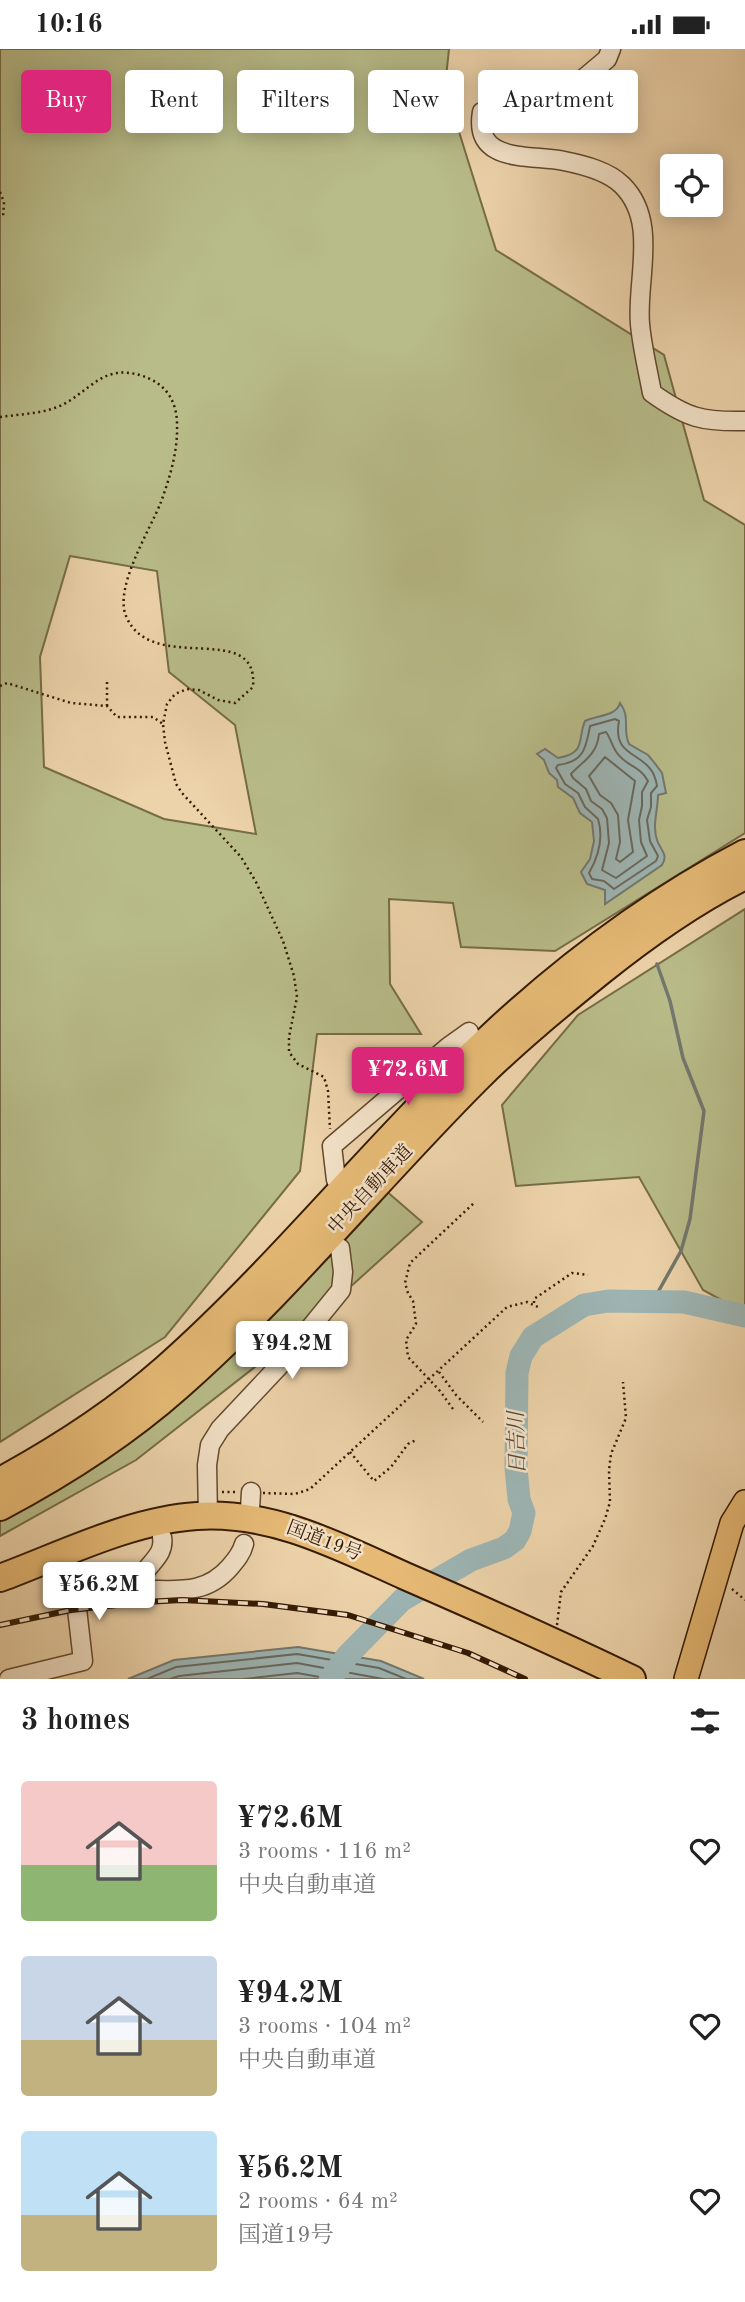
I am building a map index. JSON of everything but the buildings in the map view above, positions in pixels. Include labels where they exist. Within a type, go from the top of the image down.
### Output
[{"type":"highway","name":"中央自動車道","points":[[0,1481],[76,1436],[165,1369],[209,1328],[333,1200],[439,1086],[581,960],[676,893],[745,853]]},
{"type":"highway","name":"中央自動車道","points":[[0,1507],[88,1456],[177,1388],[225,1345],[479,1077],[559,1005],[628,950],[680,914],[745,876]]},
{"type":"highway","name":"国道19号","points":[[0,1578],[141,1526],[169,1520],[208,1503],[303,1531],[400,1581]]},
{"type":"highway","name":"国道19号","points":[[0,1594],[131,1545],[162,1537],[203,1530],[249,1532],[291,1543],[400,1581],[552,1641],[632,1679]]},
{"type":"highway","name":"国道19号","points":[[436,1596],[492,1629],[591,1679]]},
{"type":"main road","points":[[686,1679],[733,1523],[745,1502]]},
{"type":"street","points":[[611,49],[607,59],[582,80],[482,112],[481,133],[489,144],[508,154],[563,160],[605,173],[620,183],[632,196],[644,239],[639,289],[640,325],[652,393],[686,415],[711,422],[745,421]]},
{"type":"street","points":[[336,1180],[332,1146],[469,1032]]},
{"type":"street","points":[[208,1503],[207,1465],[210,1445],[220,1429],[280,1365],[341,1290],[343,1272],[340,1248]]},
{"type":"street","points":[[138,1590],[143,1571],[160,1553],[162,1537]]},
{"type":"street","points":[[9,1679],[83,1661],[77,1609],[79,1599],[138,1590],[190,1589],[210,1585],[229,1568],[244,1543]]},
{"type":"path","points":[[0,192],[4,202],[3,218]]},
{"type":"path","points":[[0,417],[47,412],[65,404],[97,381],[116,373],[134,373],[154,380],[171,399],[177,417],[176,450],[161,502],[125,586],[124,611],[134,629],[146,640],[169,646],[228,651],[247,659],[253,668],[253,687],[235,702],[218,700],[199,690],[182,690],[175,694],[167,704],[163,724],[165,742],[176,784],[248,868],[282,941],[294,976],[297,997],[289,1037],[289,1052],[299,1065],[324,1077],[328,1091],[332,1146]]},
{"type":"path","points":[[107,679],[107,706],[117,717],[153,717],[163,724]]},
{"type":"path","points":[[0,686],[7,683],[71,703],[107,706]]},
{"type":"path","points":[[453,1409],[408,1357],[406,1340],[415,1324],[414,1301],[405,1283],[410,1263],[475,1202]]},
{"type":"path","points":[[534,1305],[534,1299],[572,1273],[587,1275]]},
{"type":"path","points":[[208,1503],[251,1501],[303,1493],[439,1372],[507,1307],[527,1302],[540,1308]]},
{"type":"path","points":[[439,1372],[456,1395],[483,1422]]},
{"type":"path","points":[[552,1641],[557,1626],[561,1592],[593,1546],[610,1502],[611,1454],[626,1418],[624,1382]]},
{"type":"path","points":[[350,1452],[374,1481],[391,1467],[408,1444],[416,1440]]},
{"type":"green space","points":[[0,49],[449,49],[447,70],[368,70],[368,133],[459,133],[496,250],[664,355],[704,500],[745,525],[745,833],[555,951],[461,947],[453,903],[389,899],[390,984],[421,1034],[317,1034],[300,1171],[165,1337],[0,1442]],"holes":[[[70,556],[157,571],[169,672],[235,725],[256,834],[164,819],[44,767],[40,657]]]},
{"type":"green space","points":[[745,909],[745,1313],[703,1290],[639,1177],[516,1186],[502,1105],[578,1015]]},
{"type":"green space","points":[[385,1190],[422,1222],[306,1327],[136,1460],[0,1536],[0,1517]]},
{"type":"water","points":[[620,703],[625,713],[629,744],[648,755],[662,773],[666,793],[658,795],[655,829],[665,858],[662,865],[605,904],[605,890],[587,884],[581,872],[590,859],[594,841],[592,822],[580,813],[573,798],[558,787],[557,780],[537,754],[545,749],[558,758],[573,753],[579,744],[585,721],[614,711]]},
{"type":"water","points":[[298,1647],[381,1661],[424,1679],[128,1679],[174,1660]]},
{"type":"waterway","points":[[653,1301],[681,1251],[690,1219],[704,1111],[683,1058],[670,1001],[657,964]]},
{"type":"waterway","name":"日吉川","points":[[330,1679],[348,1655],[402,1600],[471,1560],[504,1548],[515,1540],[524,1513],[519,1499],[516,1468],[517,1373],[521,1356],[533,1337],[584,1305],[608,1301],[684,1302],[745,1316]]},
{"type":"railway","points":[[0,1625],[71,1610],[145,1602],[182,1600],[263,1604],[348,1615],[468,1653],[525,1679]]}]
